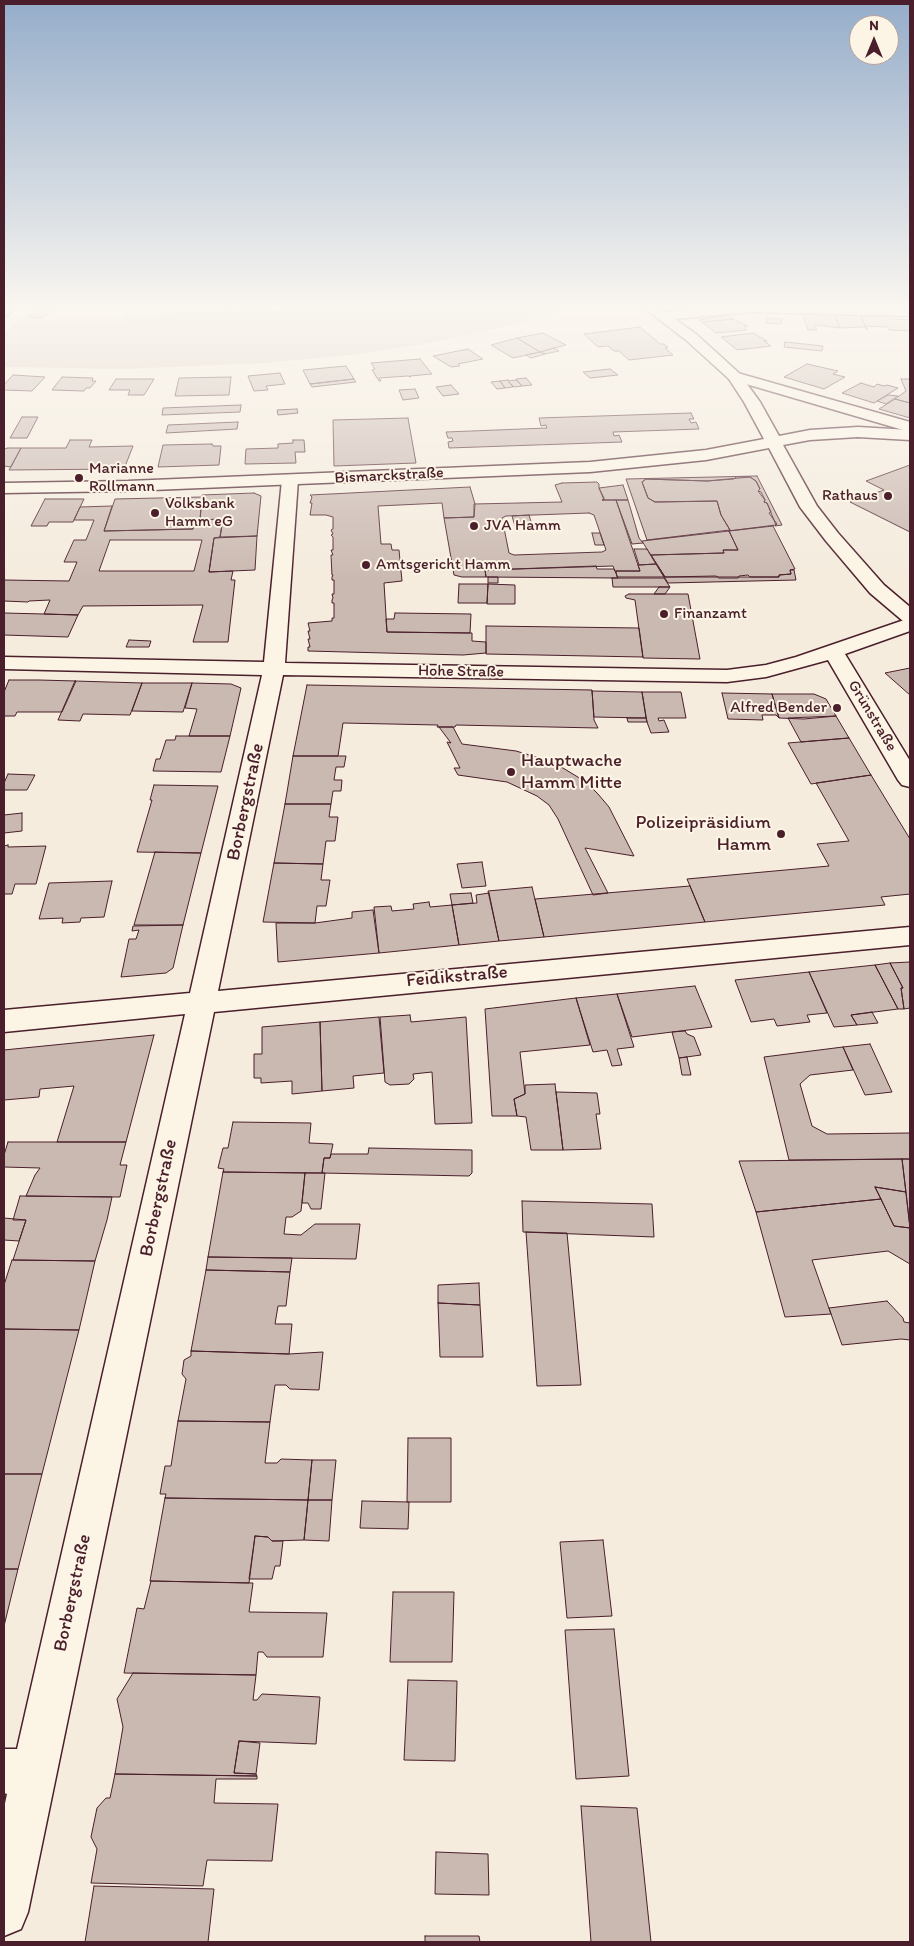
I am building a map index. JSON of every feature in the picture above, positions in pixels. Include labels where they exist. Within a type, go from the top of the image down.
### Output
[{"type":"street","points":[[749,398],[809,507],[877,589],[910,617]]},
{"type":"street","points":[[809,398],[910,427]]},
{"type":"street","name":"Bismarckstraße","points":[[4,488],[290,480],[630,464],[706,455],[834,433],[910,435]]},
{"type":"street","name":"Borbergstraße","points":[[4,1912],[19,1771],[202,1001],[274,669],[290,480]]},
{"type":"street","name":"Hohe Straße","points":[[4,663],[728,676],[766,671],[802,662],[910,624]]},
{"type":"street","name":"Grünstraße","points":[[833,651],[910,780]]},
{"type":"street","name":"Feidikstraße","points":[[4,1021],[910,936]]},
{"type":"building","points":[[402,398],[419,398],[403,400]]},
{"type":"building","points":[[857,398],[882,398],[874,403]]},
{"type":"building","points":[[883,398],[895,398],[886,404],[877,401]]},
{"type":"building","points":[[910,398],[910,403],[895,399]]},
{"type":"building","points":[[895,399],[910,403],[910,418],[879,409]]},
{"type":"building","points":[[241,405],[240,412],[162,415],[163,408]]},
{"type":"building","points":[[297,409],[298,413],[278,415],[277,410]]},
{"type":"building","points":[[691,413],[694,419],[689,419],[691,423],[696,422],[699,429],[613,432],[614,436],[619,435],[622,442],[449,448],[448,442],[453,441],[452,438],[448,438],[446,432],[547,428],[546,425],[541,426],[539,418]]},
{"type":"building","points":[[22,417],[38,417],[27,438],[10,438]]},
{"type":"building","points":[[408,418],[416,463],[334,466],[333,420]]},
{"type":"building","points":[[238,422],[237,429],[166,433],[168,425]]},
{"type":"building","points":[[70,440],[92,440],[89,447],[133,446],[124,469],[9,470],[21,448],[66,448]]},
{"type":"building","points":[[293,440],[304,440],[305,452],[295,452],[296,463],[245,464],[246,449],[278,448],[278,444],[293,443]]},
{"type":"building","points":[[212,444],[213,446],[221,446],[219,465],[158,467],[163,445]]},
{"type":"building","points":[[21,448],[11,467],[4,466],[4,449]]},
{"type":"building","name":"Rathaus","points":[[910,465],[910,532],[850,502],[884,490],[866,481]]},
{"type":"building","points":[[757,476],[782,525],[775,526],[777,524],[769,513],[771,512],[767,503],[764,502],[765,500],[761,492],[758,491],[760,489],[756,481],[750,477],[707,481],[646,479],[642,482],[648,498],[655,502],[717,501],[721,515],[730,530],[647,540],[626,479]]},
{"type":"building","points":[[736,477],[750,477],[756,481],[760,489],[758,491],[765,500],[764,502],[767,503],[776,525],[728,531],[730,530],[721,515],[717,501],[655,502],[648,498],[642,482],[646,479],[707,481],[734,479]]},
{"type":"building","name":"JVA Hamm","points":[[597,482],[604,500],[616,500],[640,571],[615,571],[613,566],[485,570],[486,577],[454,575],[444,518],[474,517],[474,504],[562,502],[555,485]],"holes":[[[589,513],[594,515],[606,550],[602,552],[514,555],[509,553],[502,518],[506,516]]]},
{"type":"building","points":[[623,485],[628,500],[604,500],[599,488]]},
{"type":"building","name":"Amtsgericht Hamm","points":[[470,487],[475,504],[474,517],[444,518],[442,503],[378,506],[381,544],[391,544],[392,550],[399,550],[402,581],[384,583],[387,632],[472,633],[472,641],[486,642],[486,653],[463,655],[308,651],[308,647],[310,647],[308,639],[310,639],[308,631],[310,631],[308,623],[332,621],[332,618],[334,618],[332,594],[334,594],[334,580],[332,580],[331,555],[333,555],[331,550],[333,550],[333,537],[331,535],[333,534],[331,530],[333,529],[333,517],[310,515],[312,497],[310,495]]},
{"type":"building","points":[[254,493],[261,496],[257,536],[220,537],[223,519],[200,520],[202,495]]},
{"type":"building","name":"Volksbank Hamm eG","points":[[202,497],[200,520],[195,520],[193,529],[104,531],[115,499]]},
{"type":"building","points":[[45,499],[84,499],[73,522],[49,522],[47,526],[31,526]]},
{"type":"building","points":[[616,500],[628,500],[639,538],[643,543],[632,544]]},
{"type":"building","points":[[112,506],[104,531],[193,529],[195,520],[223,519],[220,537],[214,538],[209,572],[233,571],[231,580],[235,580],[228,642],[193,642],[203,605],[83,606],[78,615],[44,614],[50,600],[28,602],[4,601],[4,580],[69,581],[77,562],[64,562],[74,540],[86,540],[94,520],[74,520],[80,507]],"holes":[[[110,540],[202,540],[194,571],[99,571]]]},
{"type":"building","points":[[529,515],[532,525],[515,526],[512,516]]},
{"type":"building","points":[[773,526],[795,569],[790,570],[791,574],[779,575],[779,577],[750,577],[748,575],[739,576],[738,578],[719,578],[716,576],[665,577],[651,555],[724,553],[723,550],[738,550],[729,531]]},
{"type":"building","points":[[729,531],[738,550],[723,550],[724,553],[651,555],[665,577],[779,577],[779,575],[791,574],[790,570],[794,570],[796,580],[668,583],[642,541]]},
{"type":"building","points":[[592,533],[600,533],[604,545],[595,545]]},
{"type":"building","points":[[257,536],[255,570],[209,572],[214,538]]},
{"type":"building","points":[[634,549],[647,549],[656,564],[639,565]]},
{"type":"building","points":[[656,564],[664,577],[617,577],[616,571],[640,571],[638,565]]},
{"type":"building","points":[[596,566],[597,569],[614,569],[618,578],[486,577],[485,570]]},
{"type":"building","points":[[488,577],[498,577],[498,583],[488,583]]},
{"type":"building","points":[[612,578],[664,578],[670,587],[613,587]]},
{"type":"building","points":[[459,584],[488,584],[487,603],[458,603]]},
{"type":"building","points":[[488,584],[515,585],[515,604],[487,604]]},
{"type":"building","points":[[659,587],[670,587],[665,594],[654,594]]},
{"type":"building","name":"Finanzamt","points":[[629,594],[688,594],[700,659],[643,658],[635,600],[626,598],[625,596]]},
{"type":"building","points":[[4,613],[78,615],[68,637],[4,635]]},
{"type":"building","points":[[395,613],[471,614],[470,633],[387,632],[386,619],[394,619]]},
{"type":"building","points":[[486,626],[639,628],[643,657],[486,654]]},
{"type":"building","points":[[129,640],[151,641],[149,647],[126,647]]},
{"type":"building","points":[[910,668],[910,695],[885,673]]},
{"type":"building","points":[[9,680],[76,681],[62,712],[17,712],[15,716],[4,716],[4,692]]},
{"type":"building","points":[[75,681],[142,683],[130,715],[83,714],[80,721],[58,720]]},
{"type":"building","points":[[142,683],[192,683],[183,712],[132,711]]},
{"type":"building","points":[[192,683],[231,684],[241,688],[230,736],[189,736],[197,709],[185,708]]},
{"type":"building","points":[[307,685],[592,690],[594,720],[598,728],[456,725],[455,727],[437,727],[438,725],[343,723],[338,756],[293,756]]},
{"type":"building","points":[[592,691],[642,692],[646,718],[594,717]]},
{"type":"building","points":[[642,692],[681,692],[686,718],[658,718],[659,721],[664,720],[669,732],[651,733],[647,722]]},
{"type":"building","points":[[722,693],[772,694],[779,718],[776,715],[762,715],[763,720],[728,719]]},
{"type":"building","points":[[772,694],[814,694],[826,699],[836,716],[804,719],[779,718]]},
{"type":"building","points":[[836,716],[849,738],[801,742],[788,718]]},
{"type":"building","points":[[627,718],[646,718],[647,722],[628,722]]},
{"type":"building","points":[[439,727],[453,727],[462,744],[516,751],[553,762],[586,782],[609,807],[634,856],[585,848],[608,893],[593,895],[558,819],[549,805],[537,796],[507,782],[458,775],[454,768],[460,768],[447,742],[451,743]]},
{"type":"building","points":[[176,736],[230,736],[221,772],[153,771],[156,759],[160,759],[166,740],[175,740]]},
{"type":"building","points":[[849,738],[871,775],[811,784],[788,743]]},
{"type":"building","points":[[293,756],[346,756],[344,767],[336,767],[334,780],[342,780],[341,791],[333,791],[331,804],[285,804]]},
{"type":"building","points":[[8,774],[35,775],[27,790],[4,790],[4,783]]},
{"type":"building","points":[[871,775],[910,839],[910,894],[881,897],[885,905],[705,922],[687,879],[829,866],[817,844],[849,841],[816,783]]},
{"type":"building","points":[[154,785],[218,786],[201,853],[137,852],[152,800],[150,800]]},
{"type":"building","points":[[285,804],[331,804],[329,817],[338,817],[335,841],[326,841],[323,864],[274,863]]},
{"type":"building","points":[[22,813],[22,831],[4,833],[4,815]]},
{"type":"building","points":[[8,845],[8,847],[46,846],[36,884],[15,884],[12,894],[4,894],[4,846]]},
{"type":"building","points":[[155,852],[201,853],[183,925],[134,925]]},
{"type":"building","points":[[482,862],[486,886],[462,888],[457,864]]},
{"type":"building","points":[[274,863],[323,864],[321,880],[330,880],[326,906],[317,906],[315,923],[263,922]]},
{"type":"building","points":[[112,881],[104,917],[81,918],[80,922],[62,923],[63,918],[39,919],[49,883]]},
{"type":"building","points":[[690,886],[705,922],[544,937],[535,899]]},
{"type":"building","points":[[532,887],[544,937],[499,941],[488,891]]},
{"type":"building","points":[[471,893],[473,903],[452,905],[450,894]]},
{"type":"building","points":[[489,893],[499,941],[459,945],[452,905],[477,903],[476,895]]},
{"type":"building","points":[[429,902],[430,907],[452,905],[459,945],[379,953],[374,907],[391,906],[392,911],[414,909],[413,904]]},
{"type":"building","points":[[373,910],[379,953],[278,962],[276,923],[315,923],[352,918],[352,912]]},
{"type":"building","points":[[183,925],[173,968],[166,973],[121,977],[129,939],[136,939],[139,930],[132,931],[133,926]]},
{"type":"building","points":[[910,962],[910,1008],[904,1009],[901,988],[903,988],[890,963]]},
{"type":"building","points":[[890,963],[903,988],[901,988],[904,1009],[898,1009],[875,965]]},
{"type":"building","points":[[875,965],[898,1009],[851,1015],[857,1025],[834,1027],[809,972]]},
{"type":"building","points":[[809,972],[827,1013],[807,1015],[810,1022],[777,1026],[774,1019],[751,1022],[735,980]]},
{"type":"building","points":[[695,986],[712,1027],[632,1037],[617,994]]},
{"type":"building","points":[[617,994],[634,1047],[617,1049],[622,1065],[612,1066],[607,1050],[593,1052],[576,998]]},
{"type":"building","points":[[576,998],[590,1045],[520,1052],[525,1094],[514,1099],[517,1116],[492,1116],[485,1009]]},
{"type":"building","points":[[872,1012],[878,1023],[857,1025],[851,1015]]},
{"type":"building","points":[[410,1015],[411,1022],[466,1017],[472,1123],[435,1124],[432,1072],[413,1074],[414,1079],[409,1084],[390,1085],[385,1082],[380,1017]]},
{"type":"building","points":[[379,1017],[384,1073],[353,1076],[354,1088],[322,1091],[320,1022]]},
{"type":"building","points":[[320,1022],[322,1091],[292,1094],[292,1081],[261,1083],[261,1078],[254,1078],[254,1054],[262,1054],[262,1027]]},
{"type":"building","points":[[685,1031],[694,1037],[701,1055],[679,1058],[672,1032]]},
{"type":"building","points":[[154,1035],[126,1142],[57,1142],[74,1086],[40,1089],[39,1097],[4,1100],[4,1050]]},
{"type":"building","points":[[870,1044],[892,1092],[865,1095],[843,1047]]},
{"type":"building","points":[[843,1047],[853,1070],[810,1075],[800,1084],[812,1126],[827,1134],[910,1133],[910,1159],[789,1160],[764,1057]]},
{"type":"building","points":[[687,1057],[691,1075],[682,1075],[679,1058]]},
{"type":"building","points":[[555,1084],[563,1150],[531,1150],[526,1117],[517,1116],[514,1099],[525,1094],[525,1085]]},
{"type":"building","points":[[556,1092],[597,1093],[600,1114],[596,1114],[601,1149],[563,1150]]},
{"type":"building","points":[[233,1122],[311,1123],[309,1143],[333,1144],[330,1158],[324,1158],[322,1173],[223,1172],[224,1169],[218,1168],[223,1148],[228,1148]]},
{"type":"building","points":[[8,1142],[126,1142],[120,1165],[127,1165],[120,1197],[26,1196],[40,1168],[4,1167],[4,1155]]},
{"type":"building","points":[[369,1148],[472,1150],[472,1173],[469,1176],[322,1173],[324,1158],[330,1158],[331,1154],[368,1154]]},
{"type":"building","points":[[902,1159],[910,1159],[910,1228]]},
{"type":"building","points":[[902,1159],[906,1192],[875,1187],[881,1199],[756,1212],[739,1161]]},
{"type":"building","points":[[223,1172],[305,1173],[301,1211],[292,1217],[286,1217],[284,1234],[301,1235],[315,1224],[360,1224],[356,1259],[208,1257]]},
{"type":"building","points":[[305,1173],[325,1173],[321,1209],[311,1209],[308,1203],[302,1203]]},
{"type":"building","points":[[875,1187],[906,1192],[910,1228],[894,1226]]},
{"type":"building","points":[[20,1196],[112,1197],[95,1261],[13,1260],[26,1220],[13,1220]]},
{"type":"building","points":[[881,1199],[894,1226],[910,1228],[910,1264],[888,1251],[812,1260],[831,1314],[785,1317],[756,1212]]},
{"type":"building","points":[[522,1201],[652,1204],[654,1237],[523,1232]]},
{"type":"building","points":[[4,1218],[26,1220],[19,1241],[4,1240]]},
{"type":"building","points":[[526,1232],[567,1233],[581,1385],[537,1386]]},
{"type":"building","points":[[208,1257],[292,1258],[290,1272],[206,1270]]},
{"type":"building","points":[[12,1260],[95,1261],[79,1330],[4,1329],[4,1285]]},
{"type":"building","points":[[206,1270],[290,1272],[286,1306],[278,1306],[275,1324],[292,1324],[289,1354],[191,1351]]},
{"type":"building","points":[[479,1283],[480,1305],[438,1303],[438,1285]]},
{"type":"building","points":[[887,1301],[903,1318],[904,1322],[910,1323],[910,1340],[901,1339],[842,1345],[829,1308]]},
{"type":"building","points":[[438,1303],[480,1305],[483,1357],[440,1357]]},
{"type":"building","points":[[4,1329],[79,1330],[42,1474],[4,1474]]},
{"type":"building","points":[[191,1351],[289,1354],[323,1352],[319,1390],[290,1389],[286,1385],[275,1385],[270,1422],[178,1421],[186,1379],[182,1374],[184,1360],[191,1356]]},
{"type":"building","points":[[178,1421],[270,1422],[265,1463],[277,1463],[281,1459],[312,1460],[308,1500],[165,1498],[166,1494],[160,1494],[165,1466],[171,1466]]},
{"type":"building","points":[[408,1438],[451,1438],[451,1502],[407,1502]]},
{"type":"building","points":[[312,1460],[336,1460],[332,1500],[308,1500]]},
{"type":"building","points":[[4,1474],[42,1474],[18,1569],[4,1569]]},
{"type":"building","points":[[165,1498],[308,1500],[304,1540],[272,1541],[268,1537],[255,1536],[249,1583],[150,1581]]},
{"type":"building","points":[[308,1500],[332,1500],[329,1541],[304,1540]]},
{"type":"building","points":[[362,1501],[409,1502],[408,1529],[360,1528]]},
{"type":"building","points":[[255,1536],[268,1537],[272,1541],[283,1541],[280,1566],[275,1566],[272,1579],[249,1579]]},
{"type":"building","points":[[603,1540],[612,1616],[567,1618],[560,1542]]},
{"type":"building","points":[[4,1569],[18,1569],[4,1626]]},
{"type":"building","points":[[151,1581],[253,1583],[249,1612],[327,1613],[323,1657],[267,1657],[263,1652],[258,1652],[256,1675],[124,1673],[137,1608],[144,1609]]},
{"type":"building","points":[[393,1592],[454,1592],[452,1662],[390,1662]]},
{"type":"building","points":[[614,1629],[629,1776],[576,1779],[565,1630]]},
{"type":"building","points":[[133,1673],[256,1675],[253,1700],[257,1700],[262,1694],[320,1697],[316,1744],[239,1741],[234,1773],[256,1774],[257,1776],[115,1774],[123,1727],[117,1699]]},
{"type":"building","points":[[408,1680],[457,1681],[455,1761],[404,1760]]},
{"type":"building","points":[[239,1741],[260,1743],[256,1774],[234,1773]]},
{"type":"building","points":[[115,1774],[257,1776],[257,1779],[216,1779],[214,1803],[278,1804],[272,1861],[207,1860],[203,1886],[91,1883],[97,1849],[91,1837],[97,1808],[106,1798],[110,1798]]},
{"type":"building","points":[[581,1806],[637,1808],[651,1942],[591,1942]]},
{"type":"building","points":[[436,1852],[488,1854],[489,1895],[435,1894]]},
{"type":"building","points":[[94,1886],[214,1889],[208,1942],[85,1942]]},
{"type":"building","points":[[425,1936],[479,1936],[480,1942],[425,1942]]},
{"type":"place","name":"Marianne Rollmann","points":[[79,478]]},
{"type":"place","name":"Rathaus","points":[[888,496]]},
{"type":"place","name":"Volksbank Hamm eG","points":[[155,513]]},
{"type":"place","name":"JVA Hamm","points":[[474,526]]},
{"type":"place","name":"Amtsgericht Hamm","points":[[366,565]]},
{"type":"place","name":"Finanzamt","points":[[664,614]]},
{"type":"place","name":"Alfred Bender","points":[[837,708]]},
{"type":"place","name":"Hauptwache Hamm Mitte","points":[[511,772]]},
{"type":"place","name":"Polizeipräsidium Hamm","points":[[781,834]]}]
